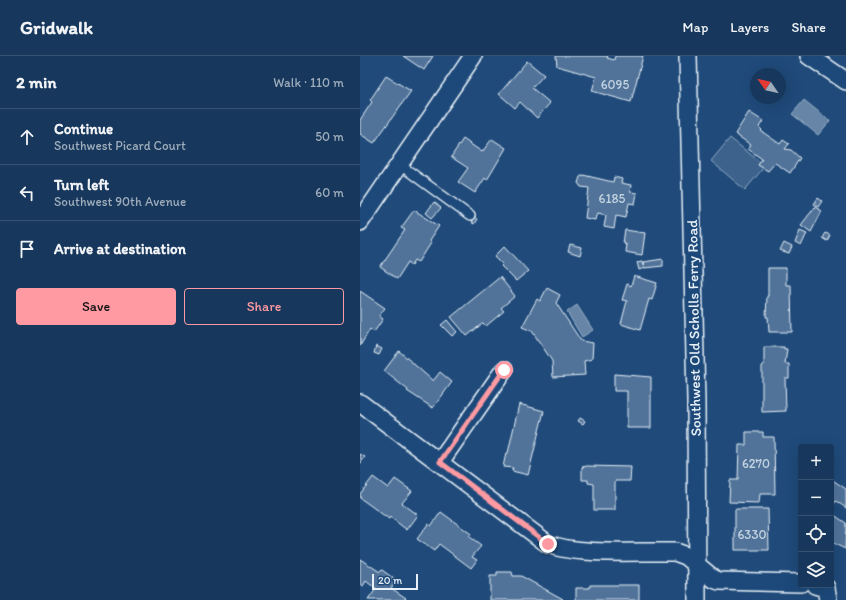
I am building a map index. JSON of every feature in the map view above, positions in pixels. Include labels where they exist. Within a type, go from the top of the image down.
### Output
[{"type":"street","points":[[360,222],[473,56]]},
{"type":"street","name":"Southwest Old Scholls Ferry Road","points":[[688,56],[696,400],[697,600]]},
{"type":"street","points":[[809,56],[846,81]]},
{"type":"street","points":[[440,462],[504,370]]},
{"type":"street","points":[[360,403],[548,544],[558,548],[588,550],[675,552],[686,556],[714,579],[719,581],[798,583]]},
{"type":"street","points":[[826,588],[828,600]]},
{"type":"lane","points":[[399,164],[470,216]]},
{"type":"shaded area","points":[[804,100],[830,121],[818,135],[792,114]]},
{"type":"shaded area","points":[[730,138],[765,166],[745,190],[711,161]]},
{"type":"shaded area","points":[[577,305],[593,330],[582,337],[567,312]]},
{"type":"building","points":[[403,56],[433,56],[424,70]]},
{"type":"building","points":[[556,56],[608,56],[607,58],[614,60],[615,56],[643,56],[631,102],[592,91],[596,77],[557,66]]},
{"type":"building","points":[[527,61],[544,75],[532,88],[550,103],[537,118],[520,102],[515,108],[499,94]]},
{"type":"building","points":[[386,76],[411,91],[374,143],[360,134],[360,120],[372,102],[370,100]]},
{"type":"building","points":[[749,112],[763,121],[759,127],[762,130],[761,131],[780,144],[783,140],[789,144],[785,149],[791,150],[800,158],[790,173],[775,163],[768,171],[758,165],[762,159],[748,149],[751,145],[735,134]]},
{"type":"building","points":[[463,139],[482,152],[492,139],[506,148],[487,180],[485,178],[475,193],[458,182],[468,168],[451,157]]},
{"type":"building","points":[[583,175],[613,182],[614,177],[622,179],[621,183],[631,185],[630,192],[637,193],[635,204],[629,203],[626,217],[616,215],[614,229],[604,227],[606,215],[598,213],[595,220],[585,218],[589,188],[581,187],[578,183],[580,177]]},
{"type":"building","points":[[818,198],[822,201],[818,207],[814,204]]},
{"type":"building","points":[[434,202],[441,208],[432,218],[426,213]]},
{"type":"building","points":[[815,207],[822,211],[811,232],[801,225]]},
{"type":"building","points":[[414,210],[439,226],[429,241],[431,243],[419,262],[415,260],[412,265],[408,262],[397,279],[380,267],[405,230],[401,228]]},
{"type":"building","points":[[474,217],[477,219],[474,224],[471,222]]},
{"type":"building","points":[[625,230],[645,233],[642,255],[625,252],[626,244],[623,243]]},
{"type":"building","points":[[800,230],[807,233],[801,246],[795,243]]},
{"type":"building","points":[[825,233],[830,235],[827,241],[822,238]]},
{"type":"building","points":[[784,243],[792,247],[789,254],[780,251]]},
{"type":"building","points":[[570,245],[582,248],[580,256],[568,252]]},
{"type":"building","points":[[505,246],[528,271],[516,281],[501,266],[503,264],[495,256]]},
{"type":"building","points":[[663,259],[663,266],[644,268],[643,262]]},
{"type":"building","points":[[642,261],[644,268],[639,270],[637,262]]},
{"type":"building","points":[[768,268],[786,268],[786,285],[791,285],[792,332],[769,332],[768,317],[766,317]]},
{"type":"building","points":[[634,276],[657,283],[652,300],[649,299],[640,330],[621,324],[627,301],[622,300],[627,284],[631,286]]},
{"type":"building","points":[[500,277],[515,296],[501,308],[504,311],[486,326],[483,323],[467,336],[451,317]]},
{"type":"building","points":[[547,288],[560,295],[556,303],[581,341],[593,343],[592,359],[584,361],[585,375],[553,377],[552,361],[532,331],[522,327],[537,299],[540,301]]},
{"type":"building","points":[[360,291],[385,308],[379,316],[383,319],[374,332],[370,329],[360,346]]},
{"type":"building","points":[[447,320],[457,332],[452,336],[441,325]]},
{"type":"building","points":[[376,346],[382,349],[379,355],[374,353]]},
{"type":"building","points":[[764,347],[784,347],[784,349],[787,349],[785,364],[789,364],[789,378],[785,378],[786,411],[762,412],[762,365],[764,365]]},
{"type":"building","points":[[399,351],[433,381],[440,372],[452,382],[433,408],[407,391],[408,390],[384,371]]},
{"type":"building","points":[[614,374],[651,377],[651,428],[627,428],[627,391],[614,391]]},
{"type":"building","points":[[519,404],[544,411],[528,475],[512,471],[513,468],[503,467],[506,453],[508,453]]},
{"type":"building","points":[[580,418],[585,421],[583,424],[578,421]]},
{"type":"building","points":[[746,432],[763,432],[763,437],[774,437],[775,494],[760,494],[759,503],[729,502],[730,480],[738,480],[739,445],[746,445]]},
{"type":"building","points":[[360,454],[365,457],[360,464]]},
{"type":"building","points":[[582,467],[631,467],[630,481],[615,481],[615,510],[594,510],[594,484],[588,483],[588,480],[582,480]]},
{"type":"building","points":[[373,477],[388,488],[395,479],[412,491],[402,503],[418,515],[407,530],[360,498],[360,494]]},
{"type":"building","points":[[834,481],[846,489],[846,508],[836,501],[834,504]]},
{"type":"building","points":[[735,509],[768,509],[769,550],[735,550]]},
{"type":"building","points":[[441,512],[471,534],[469,537],[481,546],[472,557],[477,560],[471,568],[439,544],[434,551],[417,539],[428,524],[431,526]]},
{"type":"building","points":[[834,515],[846,523],[845,549],[834,544]]},
{"type":"building","points":[[360,559],[380,572],[382,570],[397,581],[391,588],[406,598],[404,600],[368,600],[376,589],[366,581],[363,586],[360,584]]},
{"type":"building","points":[[497,572],[512,572],[513,576],[521,576],[563,599],[490,600],[490,576],[497,576]]},
{"type":"building","points":[[590,585],[639,585],[639,600],[576,600],[576,588],[590,588]]},
{"type":"route","points":[[504,370],[440,462],[548,544]]}]
